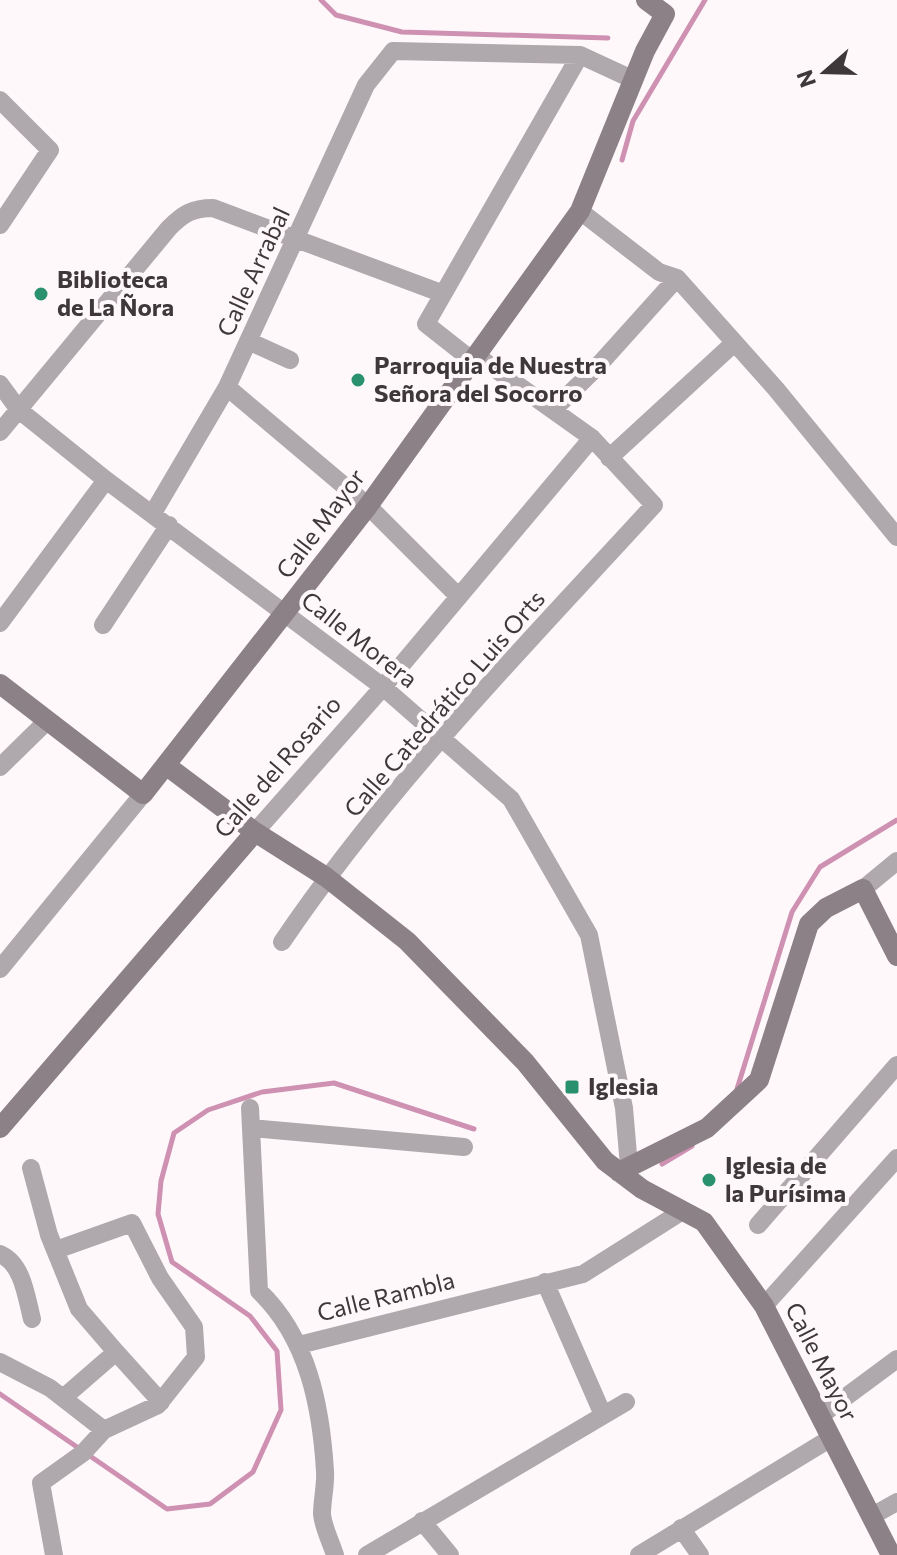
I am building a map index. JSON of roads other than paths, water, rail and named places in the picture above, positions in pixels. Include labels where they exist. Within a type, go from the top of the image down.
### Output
[{"type":"street","points":[[646,0],[669,7]]},
{"type":"street","name":"Calle Mayor","points":[[0,969],[167,766],[368,506],[580,211],[634,80],[669,7]]},
{"type":"street","name":"Calle Arrabal","points":[[153,513],[227,387],[366,85],[393,51],[580,55]]},
{"type":"street","points":[[634,80],[580,55],[426,324],[592,438],[609,458],[733,344]]},
{"type":"street","points":[[0,100],[50,150],[0,225]]},
{"type":"street","points":[[0,432],[182,214],[198,208],[213,208],[441,293]]},
{"type":"street","points":[[580,211],[659,272],[677,278],[776,389],[897,537]]},
{"type":"street","points":[[553,410],[596,368],[677,278]]},
{"type":"street","points":[[248,341],[290,360]]},
{"type":"street","name":"Calle Morera","points":[[0,384],[19,410],[106,480],[383,687],[511,799],[589,935],[624,1108],[624,1169]]},
{"type":"street","points":[[227,387],[368,506],[459,597]]},
{"type":"street","name":"Calle del Rosario","points":[[0,1128],[383,687],[592,438]]},
{"type":"street","name":"Calle Catedrático Luis Orts","points":[[282,942],[326,877],[442,738],[654,505],[609,458]]},
{"type":"street","points":[[0,623],[106,480]]},
{"type":"street","points":[[103,625],[169,525]]},
{"type":"street","points":[[0,684],[143,794]]},
{"type":"street","points":[[0,767],[46,722]]},
{"type":"street","name":"Calle Mayor","points":[[167,766],[255,832],[326,877],[407,941],[525,1062],[605,1161],[624,1169],[681,1212],[704,1222],[764,1306],[891,1555]]},
{"type":"street","points":[[624,1169],[707,1128],[759,1080],[809,924],[826,908],[863,889],[897,861]]},
{"type":"street","points":[[863,889],[897,956]]},
{"type":"street","points":[[758,1225],[897,1065]]},
{"type":"street","points":[[250,1108],[259,1291],[277,1309],[299,1345]]},
{"type":"street","points":[[251,1128],[464,1147]]},
{"type":"street","points":[[764,1306],[897,1158]]},
{"type":"street","points":[[31,1168],[56,1250],[79,1309],[161,1402]]},
{"type":"street","name":"Calle Rambla","points":[[335,1555],[322,1517],[325,1474],[317,1405],[299,1345],[583,1274],[681,1212]]},
{"type":"street","points":[[54,1555],[41,1483],[83,1453],[104,1430],[161,1402],[196,1357],[194,1327],[160,1278],[132,1223],[56,1250]]},
{"type":"street","points":[[0,1254],[11,1259],[24,1284],[32,1319]]},
{"type":"street","points":[[545,1282],[603,1415]]},
{"type":"street","points":[[63,1398],[116,1352]]},
{"type":"street","points":[[820,1416],[897,1359]]},
{"type":"street","points":[[0,1362],[63,1398],[104,1430]]},
{"type":"street","points":[[367,1555],[626,1402]]},
{"type":"street","points":[[639,1555],[831,1438]]},
{"type":"street","points":[[872,1516],[897,1502]]},
{"type":"street","points":[[422,1521],[450,1555]]},
{"type":"street","points":[[681,1528],[700,1555]]},
{"type":"waterway","points":[[321,0],[336,15],[402,32],[608,38]]},
{"type":"waterway","points":[[622,160],[633,121],[705,0]]},
{"type":"waterway","points":[[737,1089],[792,912],[820,867],[897,820]]},
{"type":"waterway","points":[[0,1394],[167,1509],[210,1504],[253,1472],[281,1410],[277,1351],[250,1316],[172,1262],[158,1214],[161,1181],[174,1133],[208,1110],[262,1092],[334,1083],[474,1129]]},
{"type":"waterway","points":[[662,1164],[692,1146]]},
{"type":"place","name":"Biblioteca de La Ñora","points":[[41,294]]},
{"type":"place","name":"Parroquia de Nuestra Señora del Socorro","points":[[358,380]]},
{"type":"place","name":"Iglesia","points":[[572,1087]]},
{"type":"place","name":"Iglesia de la Purísima","points":[[709,1180]]}]
